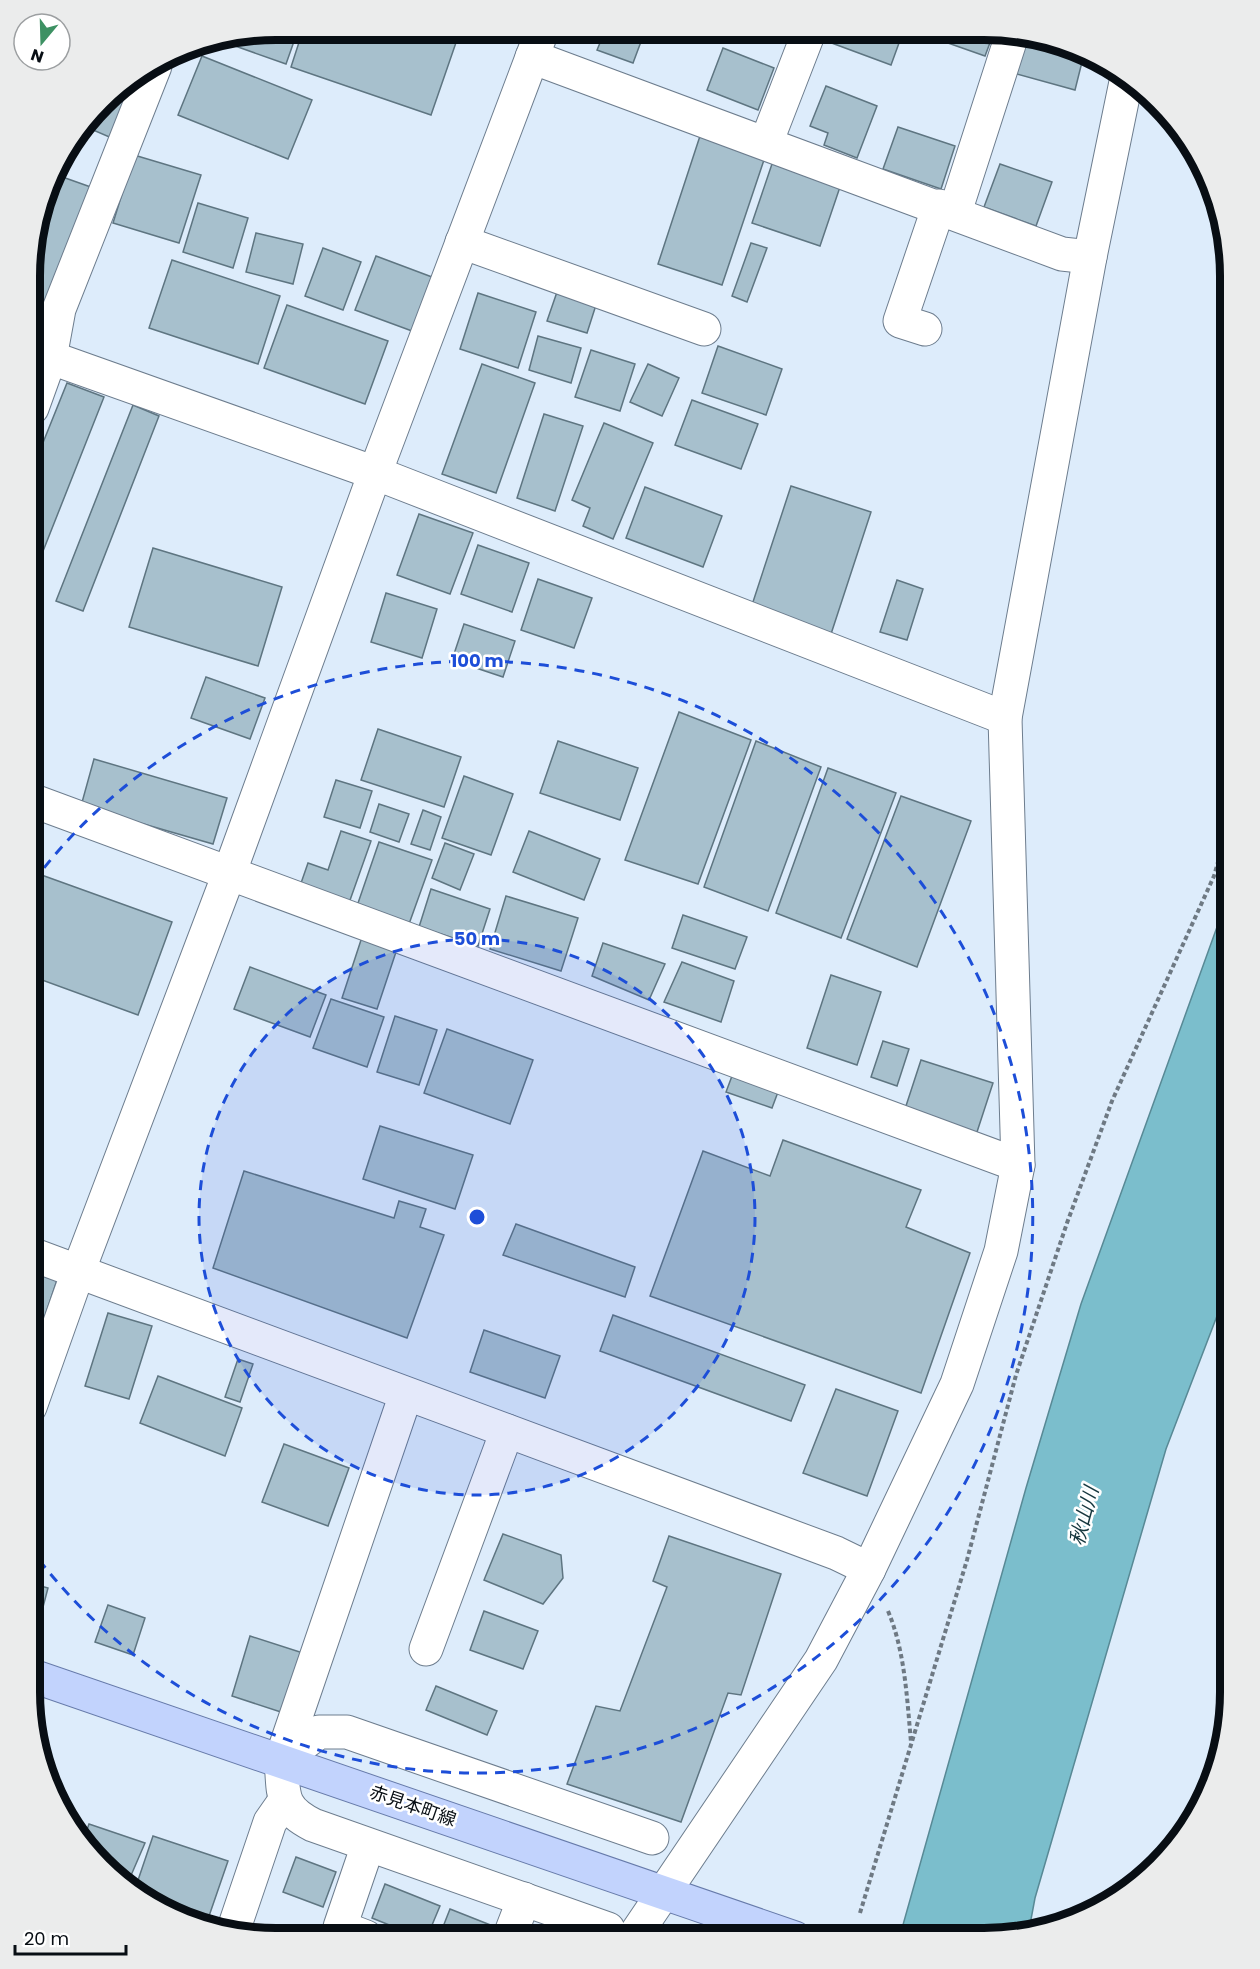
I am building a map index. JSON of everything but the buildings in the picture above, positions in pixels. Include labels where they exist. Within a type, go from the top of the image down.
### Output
[{"type":"main road","name":"赤見本町線","points":[[40,1678],[766,1928]]},
{"type":"street","points":[[766,143],[806,40]]},
{"type":"street","points":[[925,329],[900,321],[947,209],[1009,42]]},
{"type":"street","points":[[40,1379],[78,1272],[230,874],[375,473],[537,44],[766,143],[1062,254],[1090,257]]},
{"type":"street","points":[[151,76],[41,354],[375,473],[1005,718]]},
{"type":"street","points":[[628,1928],[668,1894],[820,1660],[869,1569],[957,1384],[1001,1251],[1004,1159],[1005,718],[1090,257],[1125,87]]},
{"type":"street","points":[[462,242],[704,329]]},
{"type":"street","points":[[40,803],[1004,1159]]},
{"type":"street","points":[[40,1257],[836,1553],[869,1569]]},
{"type":"street","points":[[406,1394],[281,1760],[284,1802],[296,1816],[368,1845],[604,1928]]},
{"type":"street","points":[[426,1648],[507,1431]]},
{"type":"street","points":[[281,1760],[319,1732],[347,1732],[652,1838]]},
{"type":"street","points":[[235,1925],[270,1822],[284,1802]]},
{"type":"street","points":[[343,1928],[340,1927],[368,1845]]},
{"type":"street","points":[[513,1928],[524,1899]]},
{"type":"path","points":[[860,1913],[967,1560],[1016,1375],[1064,1233],[1112,1101],[1214,876],[1220,855]]},
{"type":"path","points":[[869,1569],[894,1627],[907,1695],[911,1745]]},
{"type":"water","name":"秋山川","points":[[1220,919],[1220,1308],[1166,1449],[1035,1898],[1030,1924],[999,1928],[902,1928],[1026,1488],[1081,1304]]}]
